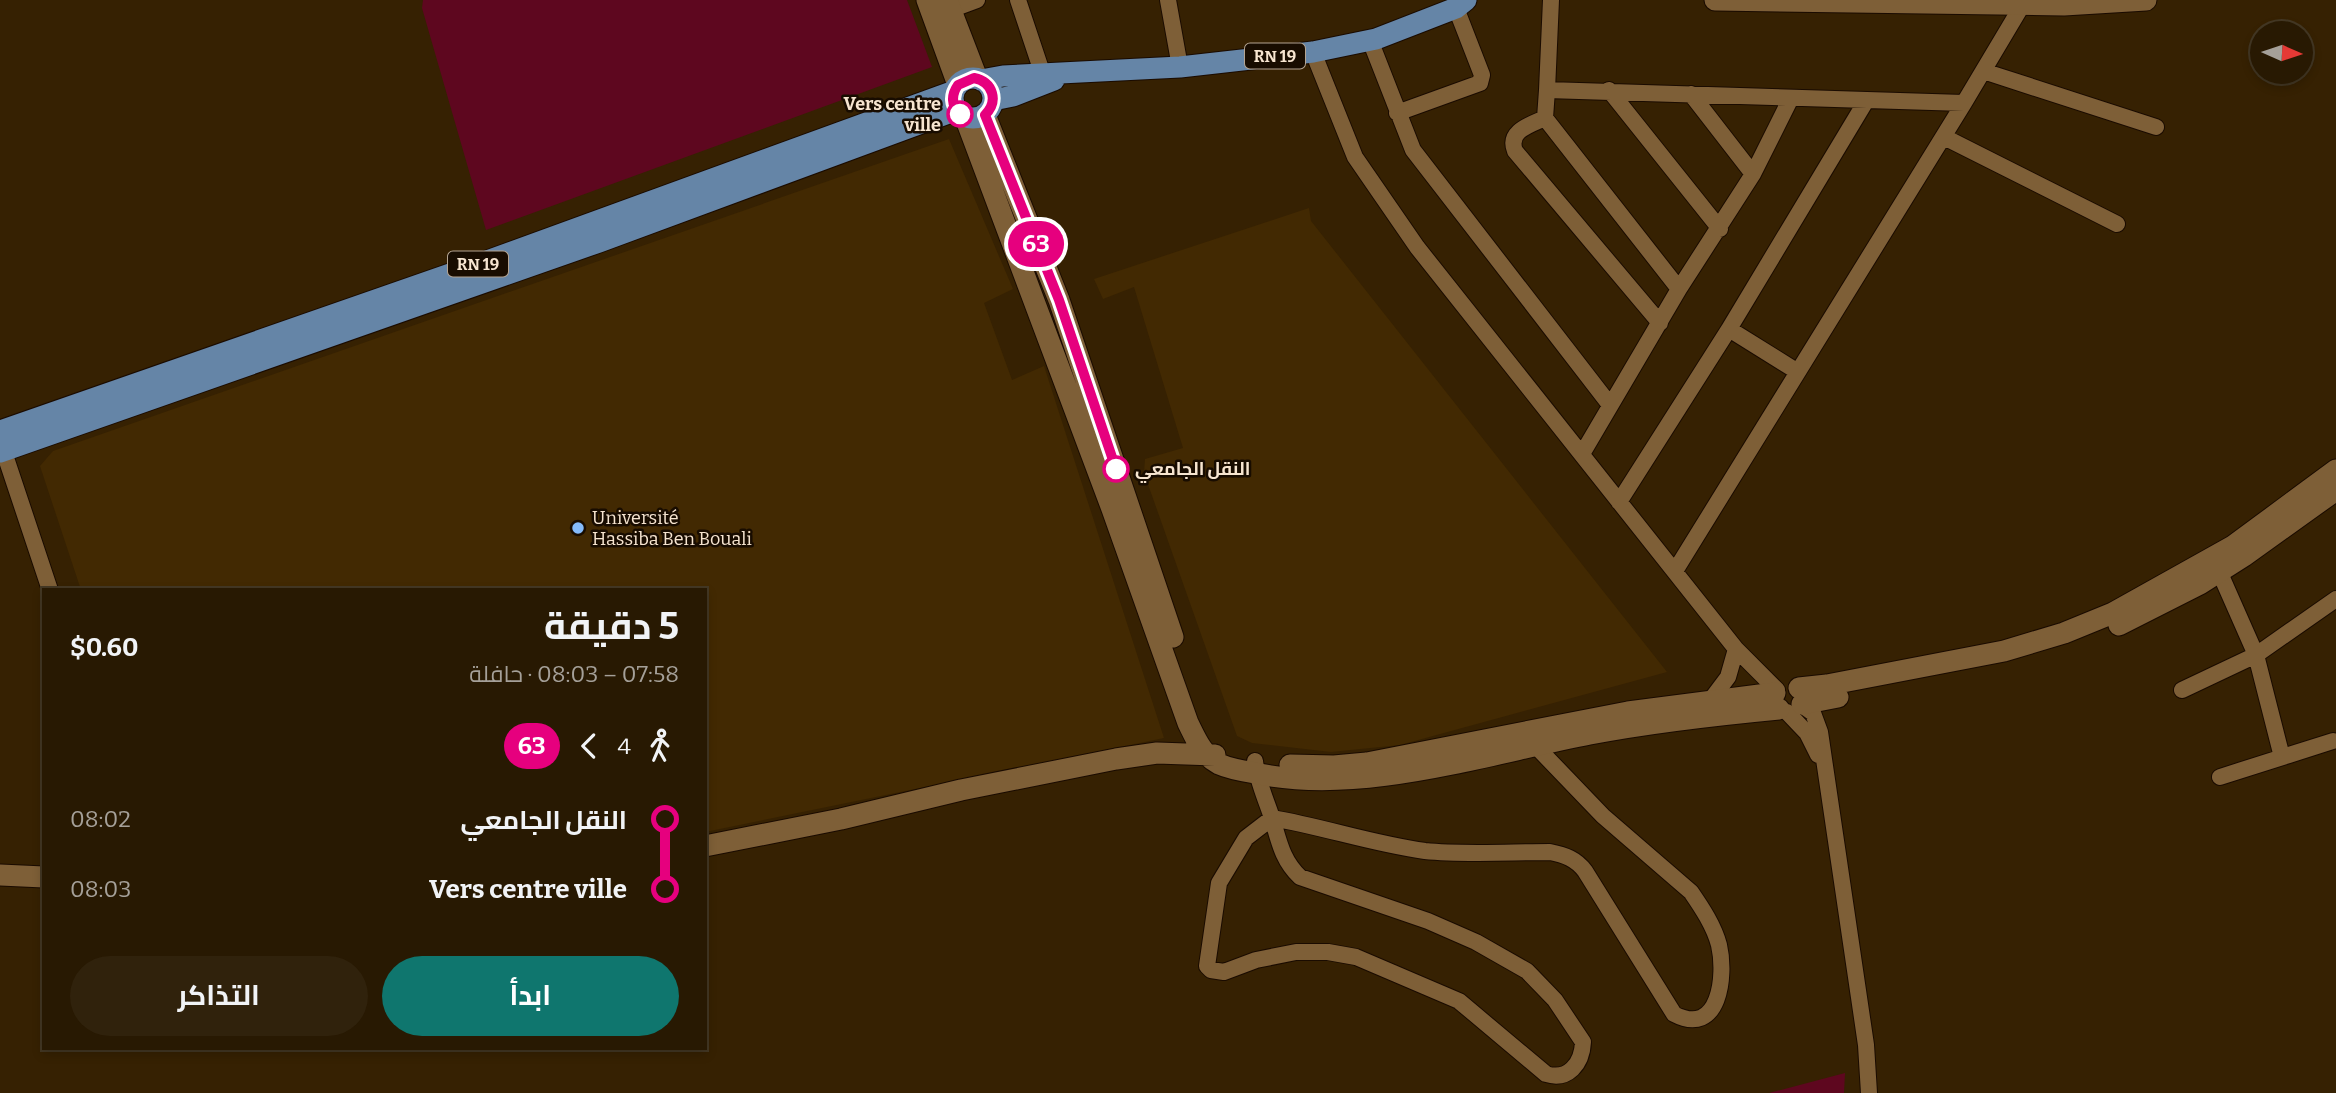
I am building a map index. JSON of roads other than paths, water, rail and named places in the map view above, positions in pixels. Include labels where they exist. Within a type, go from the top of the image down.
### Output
[{"type":"main road","points":[[1715,0],[2022,4],[2146,0]]},
{"type":"main road","name":"RN 19","points":[[1,442],[479,264],[971,97],[1003,76],[1180,67],[1313,52],[1370,40],[1461,4]]},
{"type":"main road","points":[[940,6],[971,97],[1059,300],[1206,732],[1220,764],[1256,767],[1299,780],[1349,779],[1414,771],[1529,738],[1710,701],[1789,700]]},
{"type":"main road","name":"RN 19","points":[[971,97],[1013,96],[1076,73]]},
{"type":"main road","points":[[2006,657],[2113,613],[2233,546],[2336,470]]},
{"type":"main road","points":[[1630,719],[1789,700],[1827,685],[2067,647],[2118,626],[2219,572],[2336,490]]},
{"type":"main road","points":[[707,846],[841,819],[961,789],[1116,759],[1157,752],[1215,755]]},
{"type":"main road","points":[[0,875],[42,877]]},
{"type":"street","points":[[940,6],[977,0]]},
{"type":"street","points":[[1018,0],[1043,75]]},
{"type":"street","points":[[1168,0],[1180,67]]},
{"type":"street","points":[[1551,0],[1545,118],[1679,289]]},
{"type":"street","points":[[1397,113],[1480,83],[1482,75],[1461,4]]},
{"type":"street","points":[[1675,571],[1965,103],[2022,4]]},
{"type":"street","points":[[1370,40],[1413,150],[1610,405]]},
{"type":"street","points":[[1313,52],[1355,158],[1425,258],[1735,649],[1789,700],[1807,733],[1825,773],[1866,1045],[1869,1093]]},
{"type":"street","points":[[1983,71],[2156,127]]},
{"type":"street","points":[[1547,90],[1965,103]]},
{"type":"street","points":[[1609,90],[1720,229]]},
{"type":"street","points":[[1690,94],[1753,174]]},
{"type":"street","points":[[1582,454],[1679,289],[1753,174],[1790,98]]},
{"type":"street","points":[[1619,502],[1729,329],[1866,101]]},
{"type":"street","points":[[1545,118],[1516,134],[1512,142],[1515,151],[1660,323]]},
{"type":"street","points":[[1944,136],[2117,224]]},
{"type":"street","points":[[1729,329],[1798,372]]},
{"type":"street","points":[[1,442],[49,588]]},
{"type":"street","points":[[2219,572],[2256,655],[2282,757]]},
{"type":"street","points":[[2182,690],[2256,655],[2336,598]]},
{"type":"street","points":[[1710,701],[1728,677],[1735,649]]},
{"type":"street","points":[[1256,767],[1272,818],[1281,850],[1300,877],[1428,921],[1476,942],[1527,971],[1555,1000],[1583,1042],[1582,1056],[1570,1072],[1561,1076],[1546,1074],[1459,1001],[1356,957],[1328,952],[1296,952],[1256,960],[1224,972],[1211,970],[1207,966],[1219,883],[1246,838],[1272,818],[1313,825],[1356,839],[1428,851],[1550,852],[1564,855],[1585,871],[1674,1014],[1687,1019],[1702,1017],[1712,1010],[1720,988],[1721,958],[1719,943],[1701,905],[1691,892],[1602,816],[1529,738]]},
{"type":"street","points":[[2220,777],[2335,740]]},
{"type":"place","name":"Vers centre ville","points":[[960,114]]},
{"type":"place","name":"النقل الجامعي","points":[[1116,469]]},
{"type":"place","name":"Université Hassiba Ben Bouali","points":[[578,528]]}]
